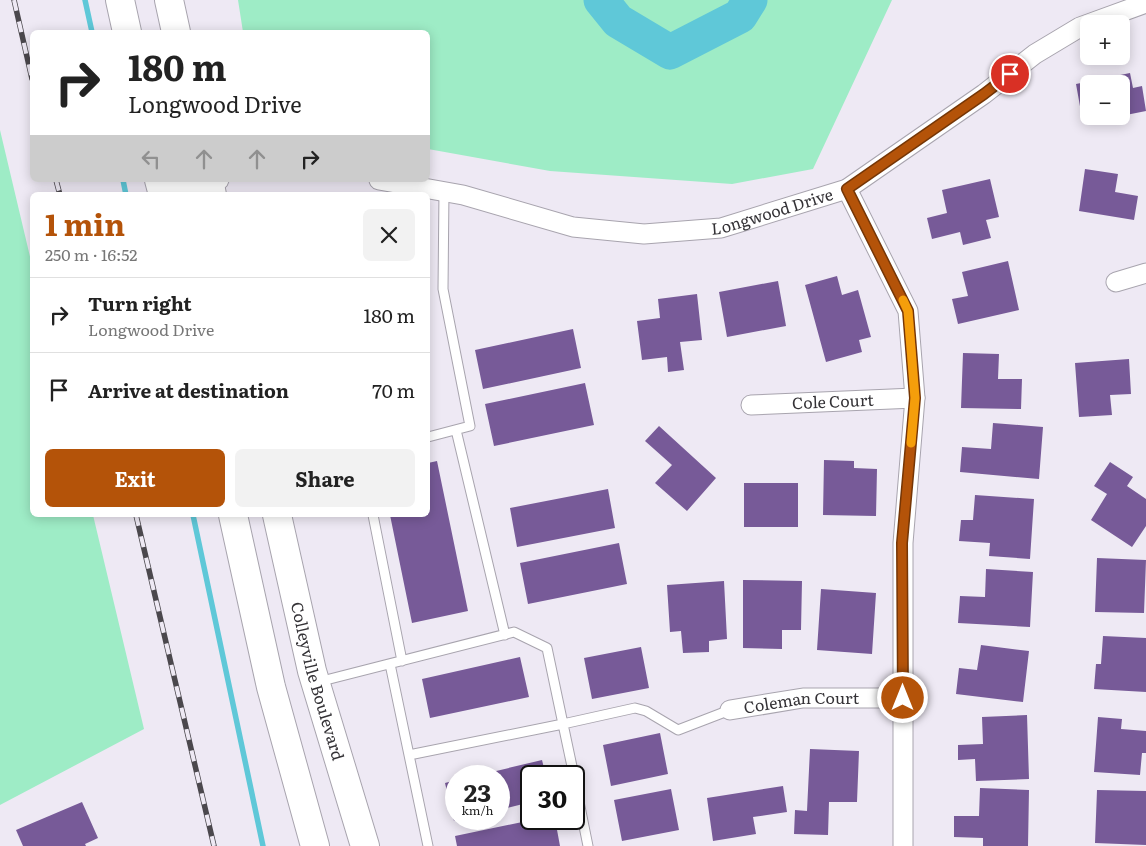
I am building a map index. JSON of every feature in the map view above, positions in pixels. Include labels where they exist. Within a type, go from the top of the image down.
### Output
[{"type":"main road","points":[[120,0],[127,30]]},
{"type":"main road","points":[[169,0],[176,30]]},
{"type":"main road","points":[[233,517],[270,687],[315,846]]},
{"type":"main road","name":"Colleyville Boulevard","points":[[277,517],[315,683],[365,846]]},
{"type":"street","name":"Longwood Drive","points":[[391,182],[463,195],[573,227],[644,234],[721,228],[847,189],[984,94],[1035,54],[1080,26],[1146,3]]},
{"type":"street","points":[[161,188],[212,184]]},
{"type":"street","points":[[847,189],[908,311],[915,398],[902,543],[903,846]]},
{"type":"street","points":[[1116,282],[1146,273]]},
{"type":"street","name":"Cole Court","points":[[751,405],[915,398]]},
{"type":"street","name":"Coleman Court","points":[[730,710],[803,698],[903,698]]},
{"type":"lane","points":[[430,436],[470,426],[443,289],[444,191]]},
{"type":"lane","points":[[456,430],[505,635]]},
{"type":"lane","points":[[373,517],[402,661]]},
{"type":"lane","points":[[315,683],[514,632],[547,648],[572,765]]},
{"type":"lane","points":[[390,664],[428,846]]},
{"type":"lane","points":[[409,755],[635,708],[646,711],[678,730],[730,710]]},
{"type":"lane","points":[[585,830],[588,846]]},
{"type":"green space","points":[[238,0],[892,0],[813,169],[732,184],[550,171],[430,149],[430,30],[243,30]]},
{"type":"green space","points":[[0,130],[30,257],[30,517],[93,517],[144,729],[0,805]]},
{"type":"building","points":[[1130,73],[1133,88],[1142,86],[1146,111],[1130,114],[1130,75],[1120,75]]},
{"type":"building","points":[[1080,83],[1080,106],[1076,84]]},
{"type":"building","points":[[1085,169],[1118,174],[1115,192],[1138,196],[1134,220],[1079,211]]},
{"type":"building","points":[[990,179],[999,217],[986,220],[991,238],[963,245],[960,232],[932,239],[927,218],[947,213],[942,190]]},
{"type":"building","points":[[1008,261],[1019,310],[958,324],[952,299],[968,296],[962,272]]},
{"type":"building","points":[[837,276],[842,295],[858,290],[871,337],[859,340],[862,352],[826,362],[805,285]]},
{"type":"building","points":[[778,281],[786,326],[727,337],[719,292]]},
{"type":"building","points":[[697,294],[702,340],[680,342],[684,370],[668,372],[667,357],[642,360],[637,321],[660,318],[658,299]]},
{"type":"building","points":[[573,329],[581,368],[483,389],[475,350]]},
{"type":"building","points":[[963,353],[999,354],[998,379],[1022,379],[1021,409],[961,408]]},
{"type":"building","points":[[1129,359],[1131,394],[1110,395],[1112,415],[1079,417],[1075,363]]},
{"type":"building","points":[[585,383],[594,425],[494,446],[485,404]]},
{"type":"building","points":[[993,423],[1043,427],[1039,479],[960,472],[962,447],[991,449]]},
{"type":"building","points":[[659,426],[716,478],[687,511],[655,483],[672,465],[645,441]]},
{"type":"building","points":[[824,460],[854,461],[854,468],[877,469],[876,516],[823,515]]},
{"type":"building","points":[[437,461],[468,611],[412,623],[390,517],[430,517],[430,463]]},
{"type":"building","points":[[1110,462],[1133,477],[1127,486],[1146,499],[1146,526],[1132,547],[1091,520],[1107,494],[1094,486]]},
{"type":"building","points":[[744,483],[798,483],[798,527],[744,527]]},
{"type":"building","points":[[608,489],[615,528],[517,547],[510,508]]},
{"type":"building","points":[[975,495],[1034,499],[1030,559],[989,556],[990,543],[959,541],[961,520],[973,520]]},
{"type":"building","points":[[619,543],[627,584],[528,604],[520,563]]},
{"type":"building","points":[[1097,558],[1146,560],[1144,613],[1095,612]]},
{"type":"building","points":[[986,569],[1033,572],[1030,627],[958,623],[960,596],[985,597]]},
{"type":"building","points":[[743,580],[802,581],[801,630],[782,630],[782,649],[743,648]]},
{"type":"building","points":[[724,581],[727,639],[709,641],[709,652],[683,653],[681,631],[670,632],[667,585]]},
{"type":"building","points":[[821,589],[876,593],[872,654],[817,650]]},
{"type":"building","points":[[1103,636],[1146,638],[1146,692],[1094,689],[1096,664],[1101,664]]},
{"type":"building","points":[[981,645],[1029,651],[1023,702],[956,694],[959,668],[977,670]]},
{"type":"building","points":[[641,647],[649,688],[592,699],[584,658]]},
{"type":"building","points":[[520,657],[529,697],[430,718],[422,679]]},
{"type":"building","points":[[1027,715],[1029,779],[976,781],[975,759],[958,760],[958,745],[983,744],[982,717]]},
{"type":"building","points":[[1098,717],[1122,719],[1121,729],[1146,731],[1146,753],[1142,753],[1140,775],[1094,772]]},
{"type":"building","points":[[660,733],[668,774],[611,786],[603,745]]},
{"type":"building","points":[[810,749],[859,751],[857,802],[829,802],[828,835],[794,834],[795,810],[807,811]]},
{"type":"building","points":[[542,760],[543,765],[521,765]]},
{"type":"building","points":[[520,765],[520,805],[510,807],[510,768]]},
{"type":"building","points":[[783,786],[787,812],[753,817],[756,834],[713,841],[707,798]]},
{"type":"building","points":[[980,788],[1029,790],[1028,846],[983,846],[983,838],[954,837],[954,816],[979,816]]},
{"type":"building","points":[[671,789],[679,830],[622,841],[614,800]]},
{"type":"building","points":[[1097,790],[1146,791],[1146,845],[1095,843]]},
{"type":"building","points":[[82,802],[98,838],[85,844],[86,846],[23,846],[16,830]]},
{"type":"building","points":[[520,823],[520,830],[557,830],[560,846],[457,846],[455,836],[484,830],[510,830],[510,825]]},
{"type":"waterway","points":[[85,0],[92,30]]},
{"type":"waterway","points":[[601,0],[618,21],[670,52],[740,16],[750,0]]},
{"type":"waterway","points":[[123,182],[125,192]]},
{"type":"waterway","points":[[193,517],[263,846]]},
{"type":"railway","points":[[14,0],[30,70]]},
{"type":"railway","points":[[57,182],[59,192]]},
{"type":"railway","points":[[136,517],[214,846]]},
{"type":"slow traffic","points":[[903,300],[908,311],[915,398],[911,443]]},
{"type":"route","points":[[903,698],[902,543],[915,398],[908,311],[847,189],[1010,74]]}]
